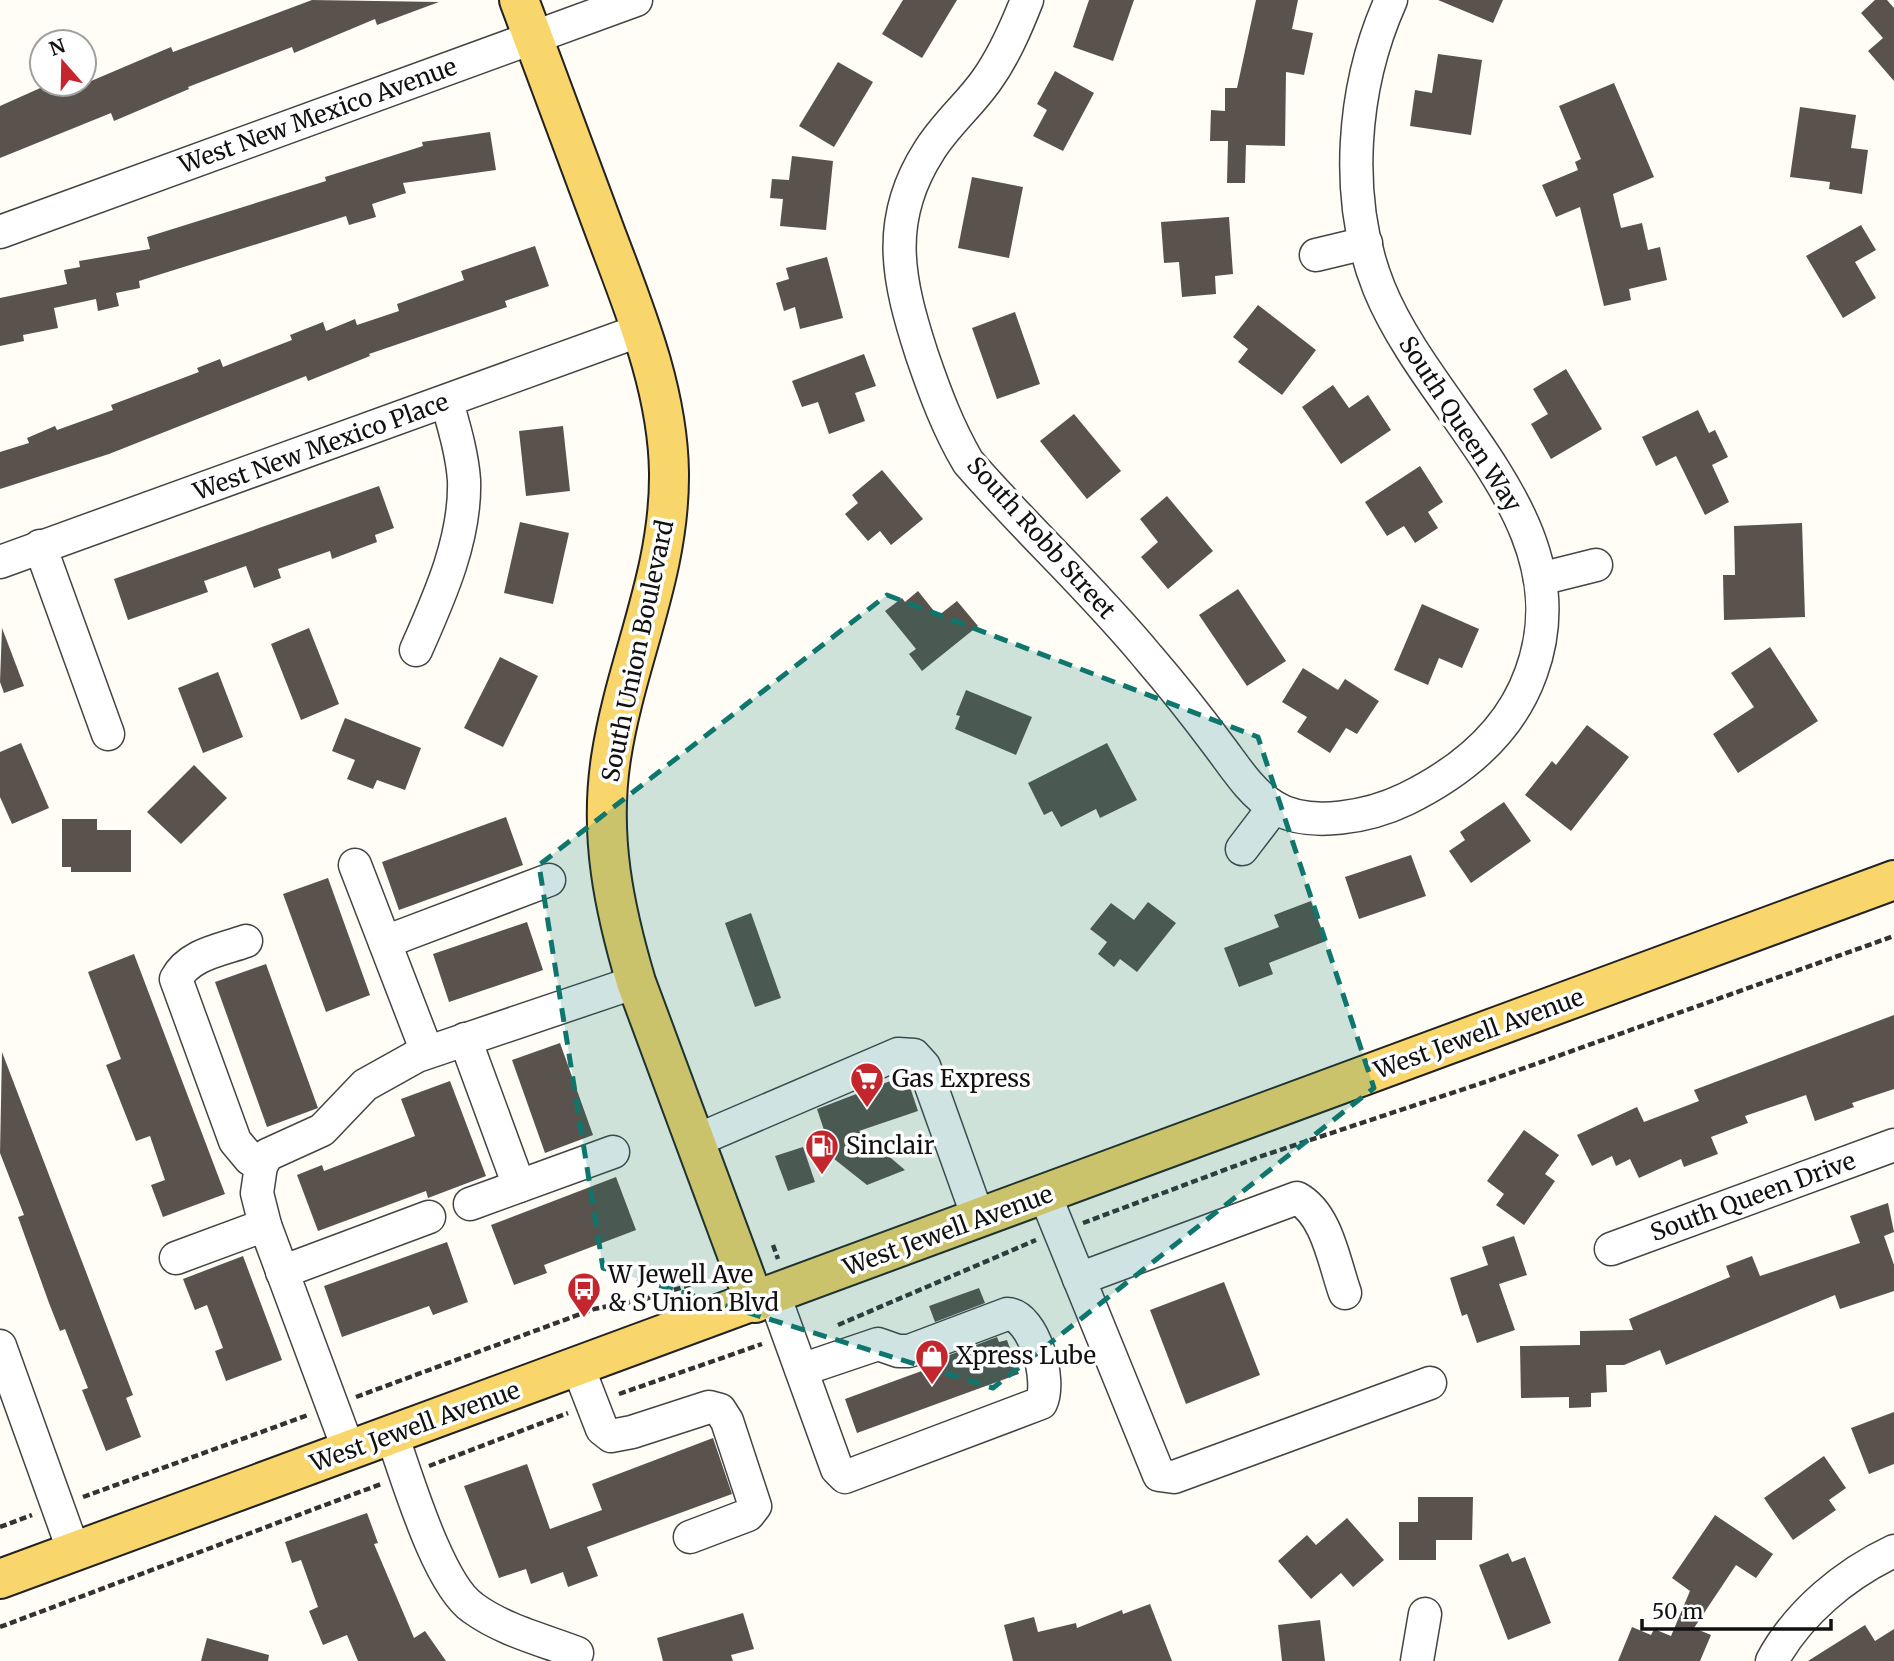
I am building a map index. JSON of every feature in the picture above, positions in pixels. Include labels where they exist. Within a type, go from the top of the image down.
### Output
[{"type":"main road","name":"South Union Boulevard","points":[[519,0],[641,330],[656,377],[667,428],[668,512],[657,587],[611,757],[606,817],[611,887],[636,982],[695,1141],[764,1299]]},
{"type":"main road","name":"West Jewell Avenue","points":[[0,1579],[979,1220],[1894,880]]},
{"type":"street","name":"West New Mexico Avenue","points":[[0,232],[636,0]]},
{"type":"street","name":"South Robb Street","points":[[1027,0],[1000,59],[928,152],[905,200],[898,256],[908,312],[948,428],[968,463],[1147,655],[1237,771],[1274,807],[1301,816],[1356,814],[1426,789],[1475,755]]},
{"type":"street","name":"South Queen Way","points":[[1391,0],[1370,58],[1359,109],[1357,172],[1366,243],[1378,285],[1393,318],[1418,361],[1513,500],[1528,531],[1540,579],[1542,635],[1526,689],[1512,712],[1475,755]]},
{"type":"street","points":[[1316,255],[1366,243]]},
{"type":"street","name":"West New Mexico Place","points":[[0,562],[641,330]]},
{"type":"street","points":[[416,650],[435,607],[456,543],[463,497],[461,460],[447,402]]},
{"type":"street","points":[[40,546],[108,734]]},
{"type":"street","points":[[1540,579],[1596,565]]},
{"type":"street","points":[[1242,849],[1274,807]]},
{"type":"street","points":[[355,865],[427,1052]]},
{"type":"street","points":[[385,942],[549,880]]},
{"type":"street","points":[[246,941],[195,958],[182,967],[176,979],[235,1141],[250,1159],[261,1166]]},
{"type":"street","points":[[349,1451],[265,1225],[257,1193],[261,1166],[267,1155],[322,1130],[365,1085],[427,1052],[636,982]]},
{"type":"street","points":[[465,1039],[519,1186]]},
{"type":"street","points":[[695,1141],[898,1054],[914,1055],[924,1066],[979,1220]]},
{"type":"street","name":"South Queen Drive","points":[[1611,1249],[1894,1145]]},
{"type":"street","points":[[470,1204],[613,1152]]},
{"type":"street","points":[[1045,1195],[1159,1475],[1174,1477],[1430,1383]]},
{"type":"street","points":[[1079,1279],[1297,1198],[1311,1206],[1319,1220],[1345,1293]]},
{"type":"street","points":[[282,1272],[429,1217]]},
{"type":"street","points":[[176,1258],[265,1225]]},
{"type":"street","points":[[764,1299],[801,1370],[837,1469],[845,1476],[1041,1403],[1047,1391],[1046,1374],[1026,1322],[1017,1314],[1007,1314],[909,1351],[878,1344],[801,1370]]},
{"type":"street","points":[[0,1346],[74,1552]]},
{"type":"street","points":[[578,1367],[602,1429],[611,1436],[632,1433],[709,1407],[720,1410],[732,1434],[755,1506],[748,1515],[690,1536]]},
{"type":"street","points":[[392,1435],[447,1576],[463,1600],[491,1618],[577,1653]]},
{"type":"street","points":[[1772,1661],[1795,1627],[1827,1595],[1858,1571],[1894,1551]]},
{"type":"street","points":[[1418,1661],[1425,1614]]},
{"type":"path","points":[[834,1327],[1060,1231],[1259,1157],[1485,1082],[1894,936]]},
{"type":"path","points":[[58,1506],[594,1310],[645,1300],[699,1282]]},
{"type":"path","points":[[726,1356],[761,1344]]},
{"type":"path","points":[[0,1627],[390,1481]]},
{"type":"highlighted area","points":[[887,595],[1258,737],[1374,1088],[993,1388],[603,1268],[539,865]]},
{"type":"building","points":[[312,0],[439,2],[377,25],[375,19],[294,53],[292,47],[188,87],[189,89],[114,121],[111,113],[0,158],[0,106],[28,93],[28,98],[98,98],[98,78],[171,47],[173,52]]},
{"type":"building","points":[[903,0],[957,0],[922,58],[882,34]]},
{"type":"building","points":[[1089,0],[1134,0],[1113,61],[1073,47]]},
{"type":"building","points":[[1256,0],[1298,0],[1292,29],[1313,33],[1304,75],[1286,72],[1285,146],[1246,145],[1245,183],[1227,183],[1228,141],[1210,141],[1211,110],[1225,111],[1225,88],[1237,88]]},
{"type":"building","points":[[1438,0],[1503,0],[1493,23]]},
{"type":"building","points":[[1875,0],[1887,0],[1894,8],[1894,81],[1868,51],[1883,38],[1861,13]]},
{"type":"building","points":[[1438,54],[1482,60],[1471,135],[1410,126],[1415,90],[1432,93]]},
{"type":"building","points":[[838,62],[873,82],[834,147],[799,126]]},
{"type":"building","points":[[1055,71],[1094,93],[1063,151],[1033,136],[1047,110],[1037,104]]},
{"type":"building","points":[[1614,83],[1654,177],[1613,194],[1621,228],[1642,223],[1648,250],[1660,247],[1667,280],[1629,289],[1631,300],[1604,306],[1580,207],[1556,217],[1542,185],[1578,170],[1575,162],[1581,159],[1559,106]]},
{"type":"building","points":[[1800,107],[1856,115],[1851,148],[1868,150],[1862,194],[1829,189],[1830,182],[1790,177]]},
{"type":"building","points":[[490,132],[496,170],[403,183],[406,193],[372,204],[376,217],[349,225],[346,216],[139,281],[140,288],[116,293],[119,306],[98,311],[96,299],[54,308],[58,328],[23,335],[24,341],[0,346],[0,298],[67,284],[64,270],[80,267],[79,261],[150,249],[147,237],[326,181],[325,177],[423,146],[422,142]]},
{"type":"building","points":[[792,156],[833,161],[826,230],[780,226],[783,199],[770,198],[772,179],[789,180]]},
{"type":"building","points":[[972,177],[1023,187],[1009,258],[958,248]]},
{"type":"building","points":[[1229,217],[1233,274],[1215,276],[1216,294],[1182,297],[1179,262],[1164,263],[1161,222]]},
{"type":"building","points":[[1861,225],[1876,250],[1855,262],[1876,298],[1843,318],[1806,256]]},
{"type":"building","points":[[535,246],[549,286],[505,301],[507,307],[369,354],[370,356],[308,381],[306,376],[109,454],[0,489],[0,452],[29,443],[27,438],[55,426],[57,430],[113,410],[111,405],[199,372],[197,368],[220,359],[223,367],[292,340],[290,335],[323,322],[326,331],[355,319],[357,325],[399,311],[397,304],[464,280],[461,271]]},
{"type":"building","points":[[827,257],[843,318],[800,329],[795,307],[784,311],[776,283],[789,279],[786,268]]},
{"type":"building","points":[[1258,305],[1316,350],[1282,395],[1238,362],[1248,349],[1233,337]]},
{"type":"building","points":[[1015,312],[1040,384],[997,399],[972,328]]},
{"type":"building","points":[[864,354],[876,386],[855,393],[865,421],[829,434],[818,402],[802,407],[792,381]]},
{"type":"building","points":[[1566,369],[1602,429],[1551,459],[1531,424],[1548,414],[1533,389]]},
{"type":"building","points":[[1333,385],[1349,408],[1368,395],[1391,430],[1341,464],[1302,407]]},
{"type":"building","points":[[1698,410],[1709,433],[1715,430],[1728,457],[1712,465],[1729,502],[1705,515],[1676,456],[1656,466],[1642,437]]},
{"type":"building","points":[[1074,414],[1121,471],[1087,499],[1040,441]]},
{"type":"building","points":[[563,426],[570,491],[526,496],[519,431]]},
{"type":"building","points":[[1420,466],[1443,502],[1428,512],[1438,528],[1415,543],[1404,526],[1387,536],[1365,502]]},
{"type":"building","points":[[882,470],[923,519],[891,545],[880,531],[868,541],[845,514],[858,503],[852,495]]},
{"type":"building","points":[[379,486],[394,528],[375,535],[377,542],[332,559],[330,551],[278,569],[281,578],[254,588],[246,566],[204,581],[208,592],[128,620],[114,579]]},
{"type":"building","points":[[1167,496],[1213,551],[1168,589],[1141,557],[1158,542],[1140,519]]},
{"type":"building","points":[[520,522],[569,533],[553,604],[504,593]]},
{"type":"building","points":[[1802,523],[1805,617],[1724,620],[1723,575],[1735,575],[1734,526]]},
{"type":"building","points":[[1238,589],[1286,661],[1247,686],[1199,615]]},
{"type":"building","points":[[918,591],[938,616],[957,601],[978,626],[922,671],[909,654],[916,649],[885,611],[902,598],[905,602]]},
{"type":"building","points":[[1422,604],[1479,629],[1462,668],[1439,658],[1428,685],[1394,670]]},
{"type":"building","points":[[2,628],[24,686],[4,693],[0,682]]},
{"type":"building","points":[[309,628],[339,704],[301,720],[271,644]]},
{"type":"building","points":[[1770,647],[1818,721],[1738,773],[1713,734],[1754,707],[1731,673]]},
{"type":"building","points":[[500,657],[538,676],[503,747],[464,728]]},
{"type":"building","points":[[1303,668],[1338,690],[1345,679],[1379,701],[1357,734],[1346,728],[1330,753],[1297,732],[1307,717],[1282,702]]},
{"type":"building","points":[[218,672],[243,737],[203,753],[178,688]]},
{"type":"building","points":[[966,690],[1032,717],[1016,755],[955,729],[960,716],[956,715]]},
{"type":"building","points":[[345,718],[421,748],[405,790],[377,780],[373,789],[347,779],[355,760],[332,751]]},
{"type":"building","points":[[1587,725],[1629,757],[1571,831],[1525,795],[1552,761],[1556,765]]},
{"type":"building","points":[[21,743],[49,808],[12,824],[0,797],[0,752]]},
{"type":"building","points":[[1107,743],[1137,800],[1100,818],[1096,809],[1061,827],[1052,811],[1044,815],[1028,783]]},
{"type":"building","points":[[194,765],[227,798],[181,844],[147,812]]},
{"type":"building","points":[[1504,802],[1531,841],[1471,883],[1449,851],[1465,840],[1460,832]]},
{"type":"building","points":[[506,817],[523,865],[399,910],[382,862]]},
{"type":"building","points":[[62,819],[97,819],[97,830],[131,830],[131,872],[71,872],[71,867],[62,867]]},
{"type":"building","points":[[1411,855],[1426,896],[1359,919],[1345,877]]},
{"type":"building","points":[[328,878],[370,995],[326,1012],[283,894]]},
{"type":"building","points":[[1311,901],[1326,941],[1269,963],[1273,974],[1239,987],[1224,948],[1279,927],[1274,915]]},
{"type":"building","points":[[1148,902],[1176,923],[1137,972],[1120,959],[1114,967],[1098,954],[1107,942],[1090,929],[1111,903],[1134,920]]},
{"type":"building","points":[[751,913],[781,998],[755,1007],[725,923]]},
{"type":"building","points":[[527,922],[543,970],[449,1002],[433,954]]},
{"type":"building","points":[[134,954],[225,1194],[163,1217],[151,1185],[165,1180],[150,1136],[136,1141],[106,1065],[121,1059],[88,972]]},
{"type":"building","points":[[266,964],[318,1108],[267,1127],[215,982]]},
{"type":"building","points":[[1894,1015],[1894,1089],[1852,1103],[1854,1107],[1815,1121],[1806,1095],[1745,1116],[1748,1123],[1711,1137],[1718,1154],[1684,1167],[1681,1159],[1639,1178],[1630,1159],[1616,1166],[1612,1156],[1592,1166],[1577,1135],[1637,1107],[1644,1122],[1699,1101],[1694,1090]]},
{"type":"building","points":[[560,1043],[593,1135],[545,1153],[512,1060]]},
{"type":"building","points":[[2,1052],[133,1395],[126,1398],[141,1437],[106,1451],[82,1390],[88,1388],[65,1329],[60,1331],[18,1217],[24,1215],[0,1153]]},
{"type":"building","points":[[906,1075],[918,1111],[859,1131],[905,1170],[867,1185],[814,1143],[827,1139],[817,1109]]},
{"type":"building","points":[[450,1081],[486,1176],[428,1198],[426,1191],[318,1231],[297,1175],[322,1165],[324,1171],[415,1136],[401,1099]]},
{"type":"building","points":[[1524,1130],[1559,1155],[1545,1174],[1555,1181],[1524,1225],[1496,1205],[1504,1194],[1487,1181]]},
{"type":"building","points":[[803,1147],[815,1182],[788,1191],[775,1156]]},
{"type":"building","points":[[616,1177],[636,1230],[544,1265],[547,1273],[514,1285],[491,1225]]},
{"type":"building","points":[[1888,1203],[1894,1232],[1884,1236],[1894,1265],[1894,1291],[1840,1309],[1835,1295],[1666,1365],[1660,1350],[1624,1365],[1606,1365],[1607,1392],[1591,1393],[1591,1407],[1569,1408],[1569,1397],[1521,1398],[1520,1346],[1580,1345],[1580,1331],[1633,1330],[1629,1319],[1730,1277],[1726,1266],[1752,1256],[1760,1276],[1860,1243],[1850,1216]]},
{"type":"building","points":[[1514,1236],[1527,1275],[1499,1284],[1515,1330],[1477,1343],[1467,1314],[1462,1316],[1450,1278],[1488,1265],[1482,1247]]},
{"type":"building","points":[[447,1242],[468,1302],[433,1315],[429,1306],[342,1337],[324,1286]]},
{"type":"building","points":[[243,1256],[282,1360],[226,1381],[215,1351],[223,1348],[207,1305],[195,1310],[183,1279]]},
{"type":"building","points":[[1224,1282],[1260,1375],[1186,1404],[1150,1310]]},
{"type":"building","points":[[979,1288],[985,1303],[935,1322],[929,1306]]},
{"type":"building","name":"Xpress Lube","points":[[997,1337],[999,1342],[1007,1340],[1019,1374],[857,1433],[845,1399],[949,1361],[947,1356]]},
{"type":"building","points":[[1894,1412],[1894,1464],[1869,1474],[1851,1428]]},
{"type":"building","points":[[713,1438],[732,1494],[587,1547],[598,1576],[568,1587],[563,1572],[531,1584],[526,1569],[499,1578],[464,1486],[527,1464],[550,1529],[602,1510],[592,1484]]},
{"type":"building","points":[[1824,1456],[1846,1488],[1829,1500],[1836,1510],[1793,1540],[1764,1498]]},
{"type":"building","points":[[1418,1497],[1473,1497],[1472,1540],[1436,1540],[1436,1560],[1399,1560],[1399,1522],[1418,1522]]},
{"type":"building","points":[[367,1513],[378,1543],[374,1544],[414,1638],[425,1631],[446,1661],[358,1661],[347,1635],[323,1645],[309,1611],[318,1607],[301,1560],[292,1563],[285,1542]]},
{"type":"building","points":[[1715,1515],[1773,1554],[1756,1578],[1736,1565],[1694,1628],[1711,1635],[1700,1661],[1618,1661],[1632,1627],[1651,1635],[1654,1629],[1671,1636],[1690,1591],[1672,1578]]},
{"type":"building","points":[[1347,1518],[1384,1560],[1353,1587],[1341,1573],[1311,1599],[1278,1561],[1307,1535],[1316,1545]]},
{"type":"building","points":[[1508,1553],[1512,1562],[1525,1557],[1551,1623],[1508,1640],[1479,1565]]},
{"type":"building","points":[[1150,1604],[1172,1661],[1013,1661],[1004,1625],[1034,1617],[1038,1632],[1076,1623],[1077,1628],[1122,1610],[1123,1614]]},
{"type":"building","points":[[743,1613],[754,1649],[731,1655],[733,1661],[663,1661],[657,1638]]},
{"type":"building","points":[[1320,1620],[1325,1661],[1282,1661],[1278,1625]]},
{"type":"building","points":[[1865,1625],[1875,1641],[1894,1629],[1894,1661],[1808,1661]]},
{"type":"building","points":[[207,1638],[269,1655],[268,1661],[201,1661]]},
{"type":"place","name":"Gas Express","points":[[867,1109]]},
{"type":"place","name":"Sinclair","points":[[822,1176]]},
{"type":"place","name":"W Jewell Ave & S Union Blvd","points":[[584,1319]]},
{"type":"place","name":"Xpress Lube","points":[[932,1386]]}]
